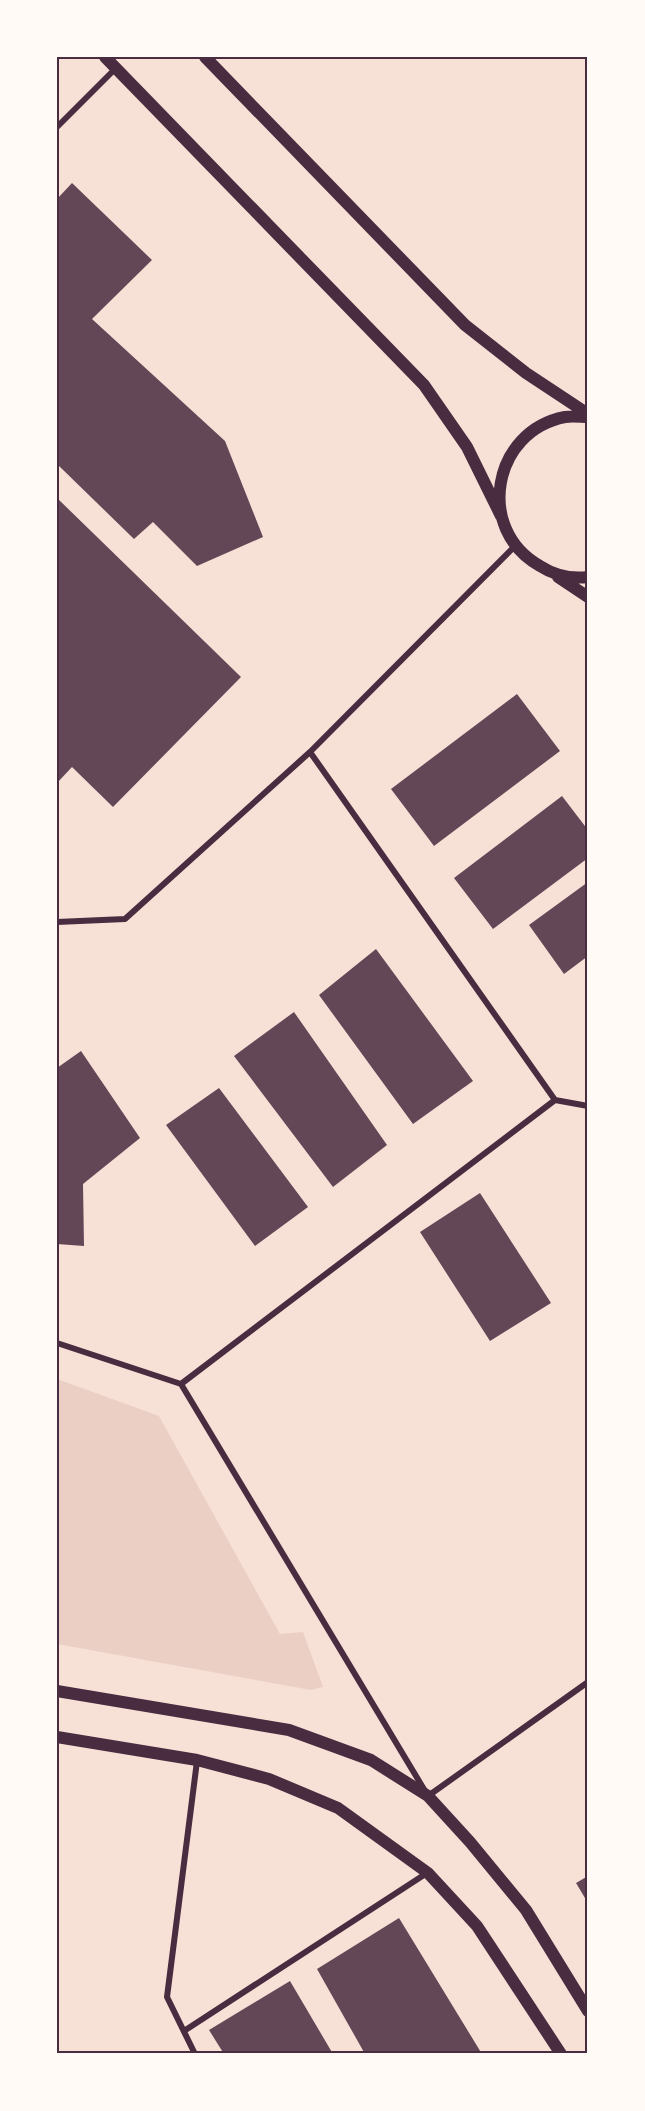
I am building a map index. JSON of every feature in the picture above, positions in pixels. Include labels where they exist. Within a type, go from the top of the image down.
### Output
[{"type":"main road","points":[[105,57],[424,385],[467,447],[511,540],[528,560],[588,597]]},
{"type":"main road","points":[[205,57],[465,325],[526,373],[588,416]]},
{"type":"main road","points":[[501,516],[499,489],[505,464],[520,442],[540,426],[565,417],[588,416]]},
{"type":"main road","points":[[552,573],[579,578],[588,577]]},
{"type":"main road","points":[[57,1691],[289,1730],[371,1760],[428,1796],[470,1842],[526,1910],[588,2012]]},
{"type":"main road","points":[[57,1737],[197,1760],[269,1779],[338,1808],[428,1873],[477,1926],[561,2054]]},
{"type":"street","points":[[57,127],[116,68]]},
{"type":"street","points":[[57,922],[124,919],[310,752],[516,545]]},
{"type":"street","points":[[310,752],[555,1100],[588,1106]]},
{"type":"street","points":[[181,1384],[555,1100]]},
{"type":"street","points":[[57,1343],[181,1384],[428,1796],[588,1682]]},
{"type":"street","points":[[195,2054],[167,1997],[197,1760]]},
{"type":"street","points":[[184,2031],[428,1873]]},
{"type":"shaded area","points":[[57,1379],[159,1416],[280,1634],[303,1632],[323,1687],[311,1690],[57,1644]]},
{"type":"building","points":[[72,183],[152,260],[92,319],[225,441],[263,537],[197,566],[153,522],[134,539],[57,464],[57,199]]},
{"type":"building","points":[[57,498],[241,677],[113,807],[72,767],[57,783]]},
{"type":"building","points":[[517,694],[560,751],[434,846],[391,789]]},
{"type":"building","points":[[562,796],[588,830],[588,858],[493,929],[454,878]]},
{"type":"building","points":[[588,882],[588,956],[564,974],[529,925]]},
{"type":"building","points":[[376,949],[473,1081],[413,1124],[319,995]]},
{"type":"building","points":[[294,1012],[387,1145],[333,1187],[234,1056]]},
{"type":"building","points":[[81,1051],[140,1138],[83,1184],[84,1246],[57,1244],[57,1068]]},
{"type":"building","points":[[219,1088],[308,1207],[255,1246],[166,1125]]},
{"type":"building","points":[[480,1193],[551,1303],[490,1341],[420,1232]]},
{"type":"building","points":[[588,1876],[588,1903],[576,1883]]},
{"type":"building","points":[[399,1918],[482,2054],[365,2054],[317,1969]]},
{"type":"building","points":[[290,1981],[333,2054],[224,2054],[209,2030]]}]
